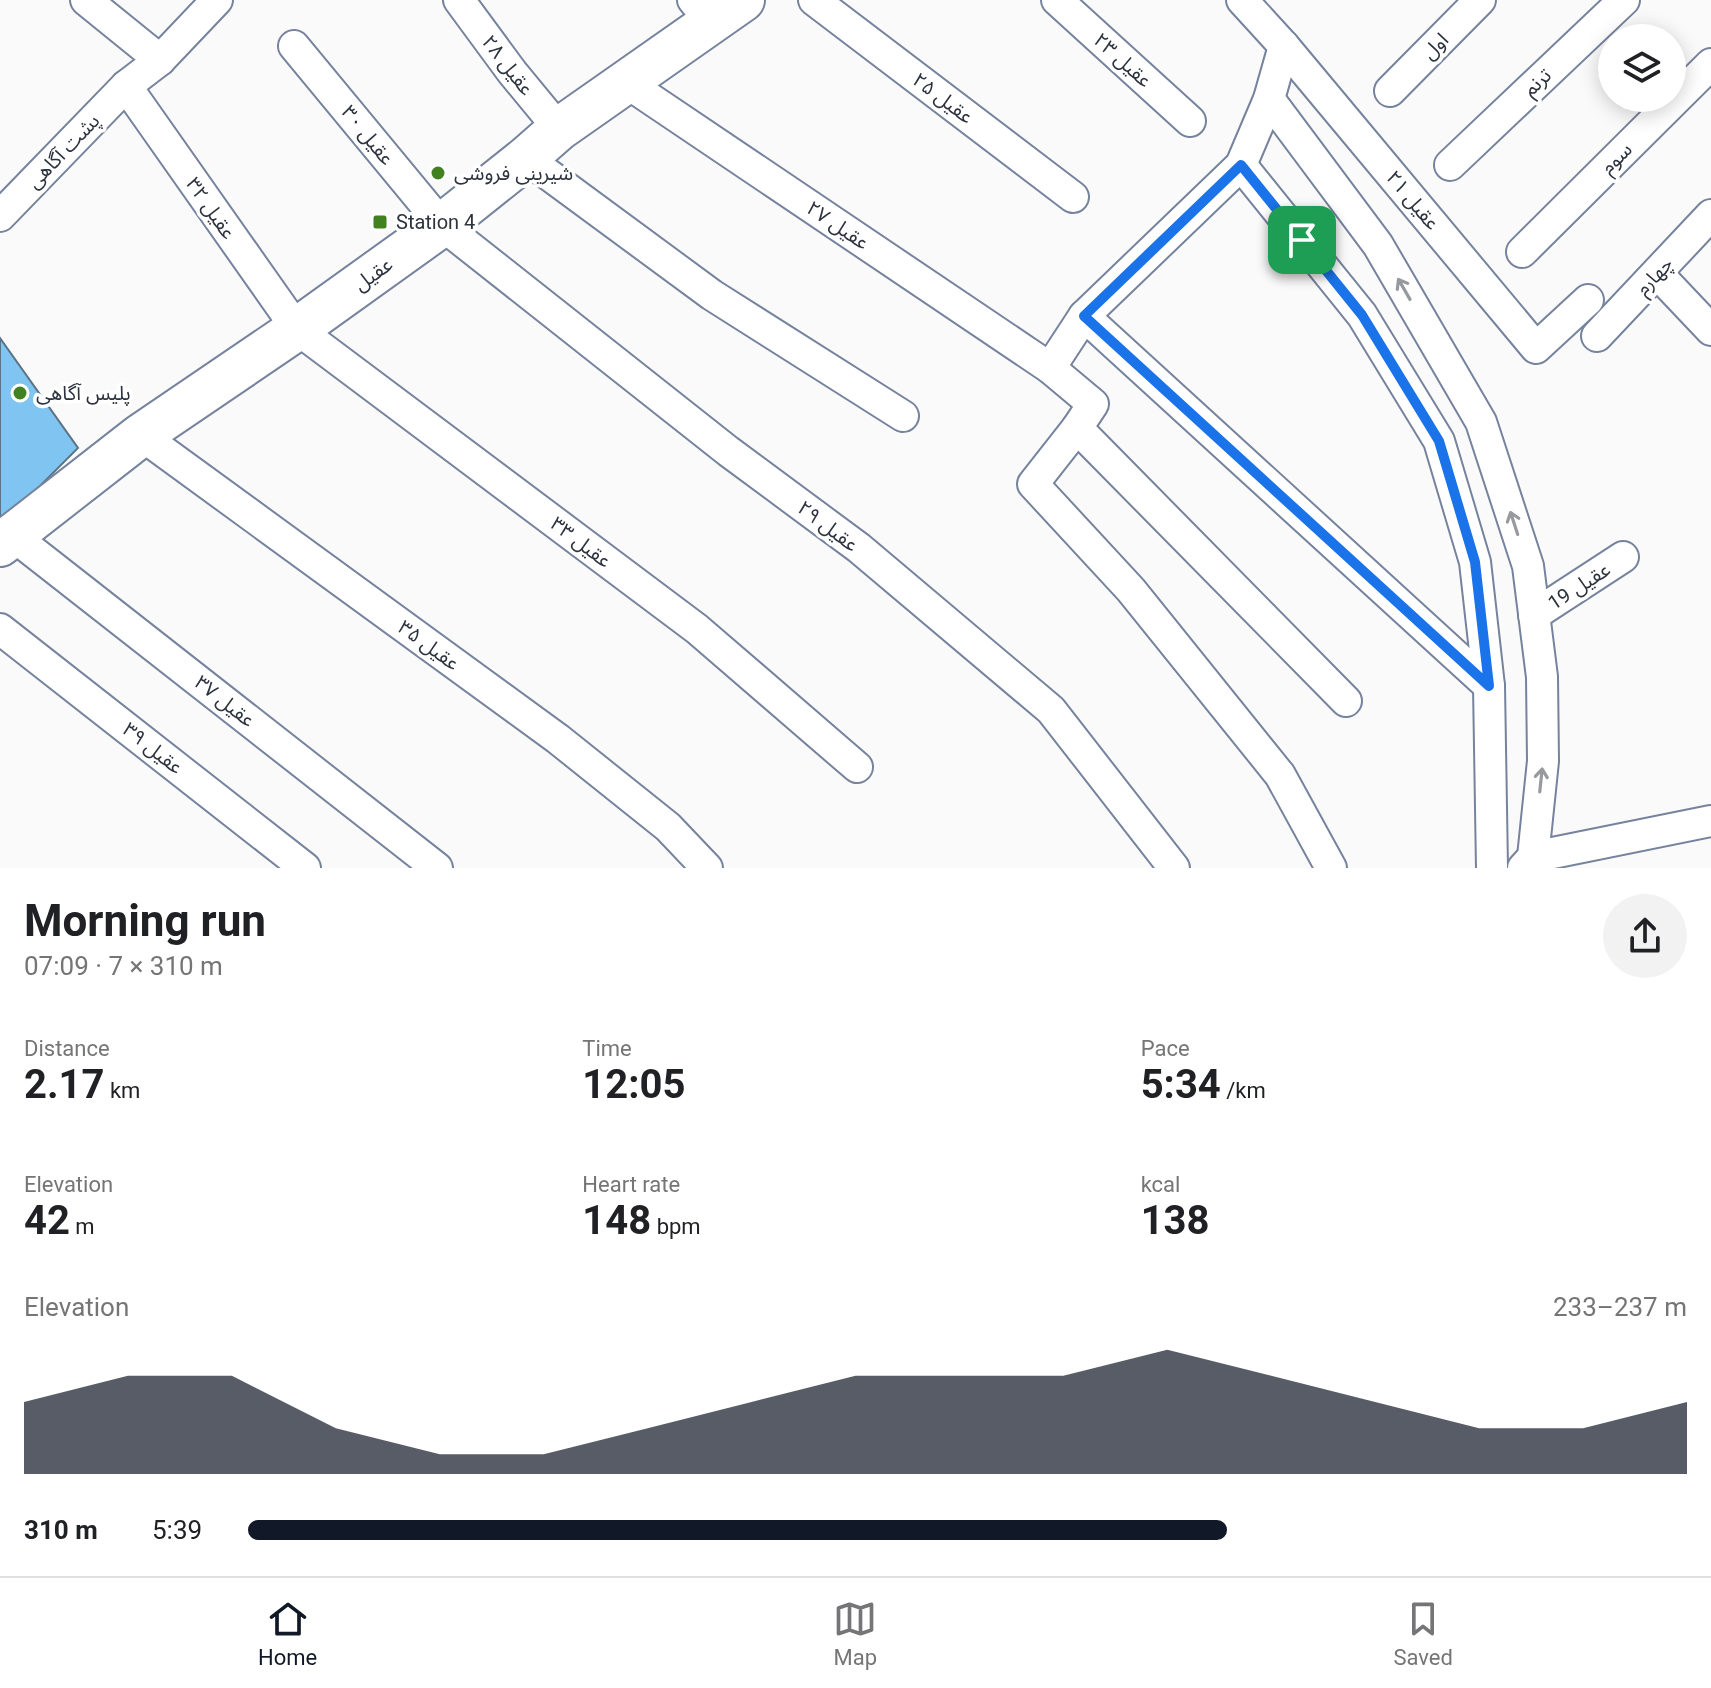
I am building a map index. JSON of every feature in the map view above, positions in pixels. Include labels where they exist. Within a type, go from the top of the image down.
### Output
[{"type":"main road","name":"عقیل","points":[[6,540],[141,435],[442,225],[559,129],[627,83],[716,8]]},
{"type":"street","points":[[86,0],[160,60]]},
{"type":"street","name":"پشت آگاهی","points":[[1,213],[126,86],[160,60],[217,0]]},
{"type":"street","name":"۲۸ عقیل","points":[[459,0],[559,129]]},
{"type":"street","name":"عقیل ۲۵","points":[[814,0],[1073,197]]},
{"type":"street","name":"عقیل ۲۳","points":[[1057,0],[1190,121]]},
{"type":"street","name":"عقیل ۲۱","points":[[1242,0],[1536,348],[1588,300]]},
{"type":"street","name":"اول","points":[[1390,91],[1480,0]]},
{"type":"street","name":"ترنم","points":[[1450,165],[1624,0]]},
{"type":"street","name":"عقیل ۳۰","points":[[294,46],[442,225]]},
{"type":"street","points":[[1050,368],[1084,316],[1241,165],[1269,99],[1284,46]]},
{"type":"street","name":"سوم","points":[[1522,252],[1711,64]]},
{"type":"street","name":"عقیل ۲۷","points":[[627,83],[1050,368],[1093,404],[1077,428]]},
{"type":"street","name":"عقیل ۳۲","points":[[126,86],[297,329]]},
{"type":"street","points":[[1269,99],[1378,245],[1481,422],[1528,566],[1542,677],[1543,761],[1528,863],[1711,821]]},
{"type":"street","points":[[526,158],[712,295],[903,416]]},
{"type":"street","points":[[1241,165],[1362,315],[1439,441],[1475,562],[1489,686],[1492,868]]},
{"type":"street","name":"چهارم","points":[[1597,336],[1711,215]]},
{"type":"street","name":"عقیل ۲۹","points":[[442,225],[728,451],[859,548],[1051,710],[1174,868]]},
{"type":"street","points":[[1657,273],[1711,330]]},
{"type":"street","points":[[1084,316],[1489,686]]},
{"type":"street","name":"عقیل ۳۳","points":[[297,329],[697,629],[857,767]]},
{"type":"street","points":[[1331,868],[1280,775],[1131,590],[1033,484],[1077,428],[1346,701]]},
{"type":"street","name":"عقیل ۳۵","points":[[141,435],[558,739],[668,827],[707,868]]},
{"type":"street","name":"عقیل ۳۷","points":[[6,540],[437,868]]},
{"type":"street","name":"عقیل 19","points":[[1534,615],[1623,557]]},
{"type":"street","name":"عقیل ۳۹","points":[[0,629],[305,868]]},
{"type":"building","name":"پلیس آگاهی","points":[[0,338],[78,448],[0,526]]},
{"type":"place","name":"شیرینی فروشی","points":[[438,173]]},
{"type":"place","name":"Station 4","points":[[380,222]]},
{"type":"place","name":"پلیس آگاهی","points":[[20,393]]},
{"type":"route","points":[[1241,165],[1302,240],[1362,315],[1439,441],[1475,562],[1489,686],[1084,316],[1241,165]]}]
